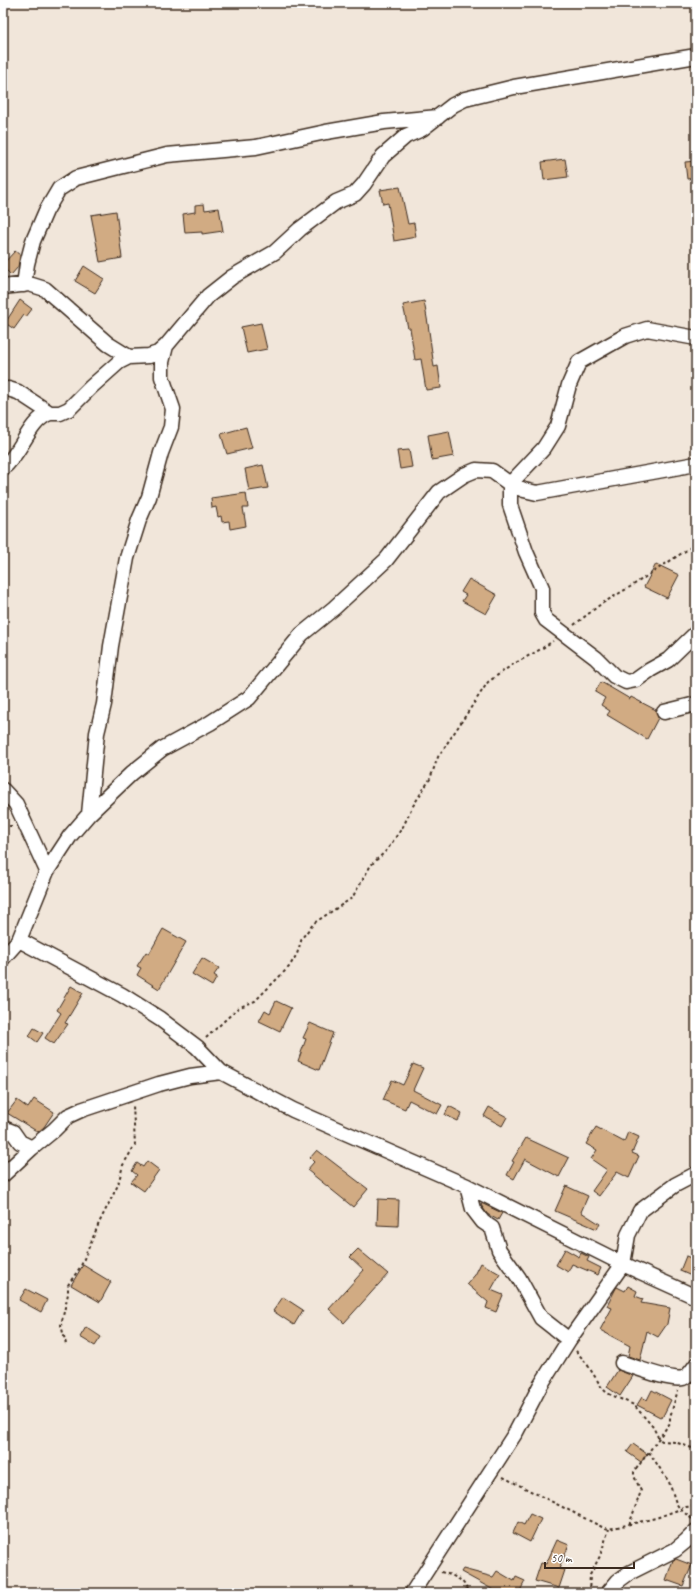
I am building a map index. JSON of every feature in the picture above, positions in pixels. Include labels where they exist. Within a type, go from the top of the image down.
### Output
[{"type":"street","points":[[3,468],[30,431],[44,415],[50,413],[60,413],[69,409],[119,362],[129,357],[149,356],[158,353],[166,346],[208,296],[232,278],[275,252],[300,229],[336,202],[354,194],[364,184],[382,156],[406,136],[422,129],[454,105],[466,99],[480,95],[554,79],[696,56]]},
{"type":"street","points":[[24,285],[27,264],[33,241],[46,211],[59,189],[76,178],[167,155],[256,147],[340,129],[384,122],[438,117]]},
{"type":"street","points":[[3,288],[30,284],[45,289],[108,344],[129,357]]},
{"type":"street","points":[[696,338],[647,329],[625,336],[579,362],[569,385],[558,426],[544,448],[510,484],[510,505],[526,552],[542,588],[542,613],[546,620],[596,658],[614,676],[626,682],[636,680],[668,660],[696,633]]},
{"type":"street","points":[[89,814],[97,733],[104,704],[111,646],[127,558],[139,520],[149,497],[161,453],[171,427],[173,409],[162,377],[162,362],[166,346]]},
{"type":"street","points":[[3,390],[8,389],[18,392],[50,413]]},
{"type":"street","points":[[3,958],[19,940],[47,871],[70,836],[89,814],[132,773],[162,749],[210,723],[249,698],[302,634],[334,608],[386,560],[439,492],[464,475],[476,470],[492,471],[510,484],[524,490],[537,493],[696,464]]},
{"type":"street","points":[[664,712],[696,704]]},
{"type":"street","points":[[3,790],[16,804],[47,871]]},
{"type":"street","points":[[19,940],[122,995],[160,1019],[197,1047],[221,1072],[293,1110],[467,1186],[623,1264],[696,1297]]},
{"type":"street","points":[[3,1175],[68,1116],[81,1110],[190,1076],[221,1072]]},
{"type":"street","points":[[3,1128],[13,1132],[20,1142],[32,1148]]},
{"type":"street","points":[[412,1593],[516,1432],[540,1386],[569,1340],[623,1264],[628,1235],[640,1211],[675,1185],[696,1174]]},
{"type":"street","points":[[467,1186],[473,1209],[483,1222],[492,1228],[499,1250],[519,1278],[541,1318],[569,1340]]},
{"type":"street","points":[[622,1363],[658,1375],[677,1378],[684,1378],[689,1375],[696,1365]]},
{"type":"street","points":[[608,1593],[618,1581],[629,1573],[675,1550],[696,1531]]},
{"type":"path","points":[[688,3],[696,6]]},
{"type":"path","points":[[197,1047],[238,1008],[255,1001],[289,967],[297,954],[302,938],[314,923],[352,898],[371,865],[387,850],[404,825],[411,809],[430,779],[438,757],[488,682],[512,665],[541,650],[601,604],[696,544]]},
{"type":"path","points":[[66,1344],[61,1325],[68,1294],[68,1284],[81,1266],[99,1223],[118,1185],[123,1165],[135,1144],[133,1093]]},
{"type":"path","points":[[569,1340],[602,1388],[607,1393],[634,1405],[653,1427],[659,1439],[662,1441],[675,1442],[692,1448],[696,1446]]},
{"type":"path","points":[[629,1525],[641,1491],[634,1476],[634,1472],[670,1423],[670,1417],[675,1399],[684,1378]]},
{"type":"path","points":[[649,1452],[669,1482],[676,1503],[680,1509],[686,1512],[696,1522]]},
{"type":"path","points":[[491,1471],[602,1527],[609,1529],[656,1518],[680,1509],[696,1506]]},
{"type":"path","points":[[590,1593],[590,1576],[600,1556],[609,1529]]},
{"type":"path","points":[[428,1568],[454,1576],[466,1585],[468,1593]]},
{"type":"building","points":[[565,159],[568,177],[544,180],[542,162]]},
{"type":"building","points":[[696,161],[696,178],[687,179],[685,162]]},
{"type":"building","points":[[400,187],[408,224],[414,223],[416,237],[394,241],[388,203],[383,204],[380,190]]},
{"type":"building","points":[[204,204],[205,210],[219,208],[223,231],[202,234],[202,232],[185,233],[183,214],[195,212],[195,205]]},
{"type":"building","points":[[116,211],[122,258],[100,262],[91,215]]},
{"type":"building","points":[[15,251],[20,255],[18,267],[11,275],[3,267],[3,264]]},
{"type":"building","points":[[84,266],[104,279],[95,293],[75,281]]},
{"type":"building","points":[[20,300],[32,309],[26,317],[24,315],[14,329],[5,323]]},
{"type":"building","points":[[424,301],[434,367],[438,366],[441,388],[426,390],[421,359],[415,360],[410,328],[408,328],[403,305]]},
{"type":"building","points":[[261,323],[267,349],[247,353],[241,327]]},
{"type":"building","points":[[246,427],[252,448],[227,454],[221,434]]},
{"type":"building","points":[[449,431],[454,456],[432,460],[428,435]]},
{"type":"building","points":[[409,450],[412,467],[400,469],[397,451]]},
{"type":"building","points":[[263,465],[268,488],[249,491],[245,469]]},
{"type":"building","points":[[246,493],[248,508],[243,508],[246,526],[230,529],[229,521],[222,522],[221,516],[218,517],[216,507],[212,508],[211,498]]},
{"type":"building","points":[[656,564],[679,575],[667,598],[644,587]]},
{"type":"building","points":[[469,579],[497,595],[486,614],[462,601],[466,595],[461,592]]},
{"type":"building","points":[[601,682],[630,699],[631,697],[656,710],[658,718],[647,739],[607,715],[610,711],[601,705],[605,698],[595,692]]},
{"type":"building","points":[[163,929],[186,942],[159,989],[137,975],[141,968],[137,966],[146,952],[149,954]]},
{"type":"building","points":[[202,958],[219,968],[214,975],[217,977],[212,986],[192,974]]},
{"type":"building","points":[[71,986],[83,993],[65,1023],[68,1024],[54,1044],[45,1038],[61,1013],[57,1010]]},
{"type":"building","points":[[276,1001],[291,1008],[280,1031],[259,1021],[265,1010],[270,1013]]},
{"type":"building","points":[[310,1023],[333,1033],[319,1070],[298,1061],[306,1039],[303,1038]]},
{"type":"building","points":[[34,1028],[43,1033],[37,1042],[29,1036]]},
{"type":"building","points":[[413,1064],[423,1068],[413,1090],[442,1105],[437,1114],[409,1100],[405,1109],[383,1100],[392,1080],[403,1085]]},
{"type":"building","points":[[34,1099],[54,1112],[44,1127],[38,1132],[7,1113],[17,1100],[28,1108]]},
{"type":"building","points":[[449,1106],[462,1113],[458,1121],[445,1115]]},
{"type":"building","points":[[489,1107],[507,1117],[502,1126],[484,1116]]},
{"type":"building","points":[[596,1127],[624,1142],[628,1132],[639,1137],[632,1153],[639,1156],[629,1178],[617,1172],[599,1196],[592,1191],[607,1170],[591,1159],[597,1150],[586,1144]]},
{"type":"building","points":[[526,1138],[569,1158],[559,1177],[525,1159],[514,1179],[507,1175],[514,1162],[512,1161]]},
{"type":"building","points":[[317,1150],[368,1189],[353,1207],[307,1170],[314,1162],[310,1158]]},
{"type":"building","points":[[147,1161],[159,1170],[144,1191],[131,1182],[137,1175],[132,1171],[137,1163],[143,1167]]},
{"type":"building","points":[[566,1186],[588,1196],[581,1212],[600,1224],[597,1229],[555,1211]]},
{"type":"building","points":[[378,1199],[399,1200],[398,1226],[377,1225]]},
{"type":"building","points":[[481,1203],[502,1213],[498,1220],[487,1214]]},
{"type":"building","points":[[358,1249],[388,1274],[344,1323],[329,1309],[364,1270],[350,1257]]},
{"type":"building","points":[[565,1249],[579,1257],[581,1253],[589,1257],[587,1261],[601,1268],[598,1275],[572,1264],[568,1272],[556,1265]]},
{"type":"building","points":[[686,1256],[696,1260],[696,1278],[680,1271]]},
{"type":"building","points":[[481,1263],[500,1274],[491,1290],[503,1295],[496,1312],[486,1308],[488,1302],[467,1284],[475,1275]]},
{"type":"building","points":[[83,1265],[111,1282],[100,1302],[71,1285]]},
{"type":"building","points":[[628,1286],[637,1291],[635,1296],[643,1299],[641,1303],[670,1308],[667,1324],[658,1337],[647,1331],[640,1360],[628,1356],[630,1346],[600,1330],[612,1308],[607,1306],[616,1288],[617,1287],[625,1291]]},
{"type":"building","points":[[26,1289],[47,1300],[41,1312],[19,1300]]},
{"type":"building","points":[[283,1297],[303,1310],[294,1325],[273,1311]]},
{"type":"building","points":[[86,1327],[101,1337],[95,1346],[80,1337]]},
{"type":"building","points":[[618,1370],[633,1376],[620,1396],[607,1387]]},
{"type":"building","points":[[652,1390],[671,1400],[662,1418],[637,1405],[642,1397],[647,1400]]},
{"type":"building","points":[[633,1444],[647,1454],[641,1462],[627,1452]]},
{"type":"building","points":[[530,1514],[541,1519],[530,1542],[513,1533],[518,1522],[524,1525]]},
{"type":"building","points":[[557,1540],[569,1545],[559,1569],[565,1570],[559,1588],[535,1581],[541,1563],[546,1564]]},
{"type":"building","points":[[676,1559],[692,1565],[683,1586],[666,1580],[673,1560]]},
{"type":"building","points":[[463,1569],[493,1577],[497,1571],[514,1581],[516,1577],[525,1581],[519,1593],[499,1593],[461,1572]]}]
